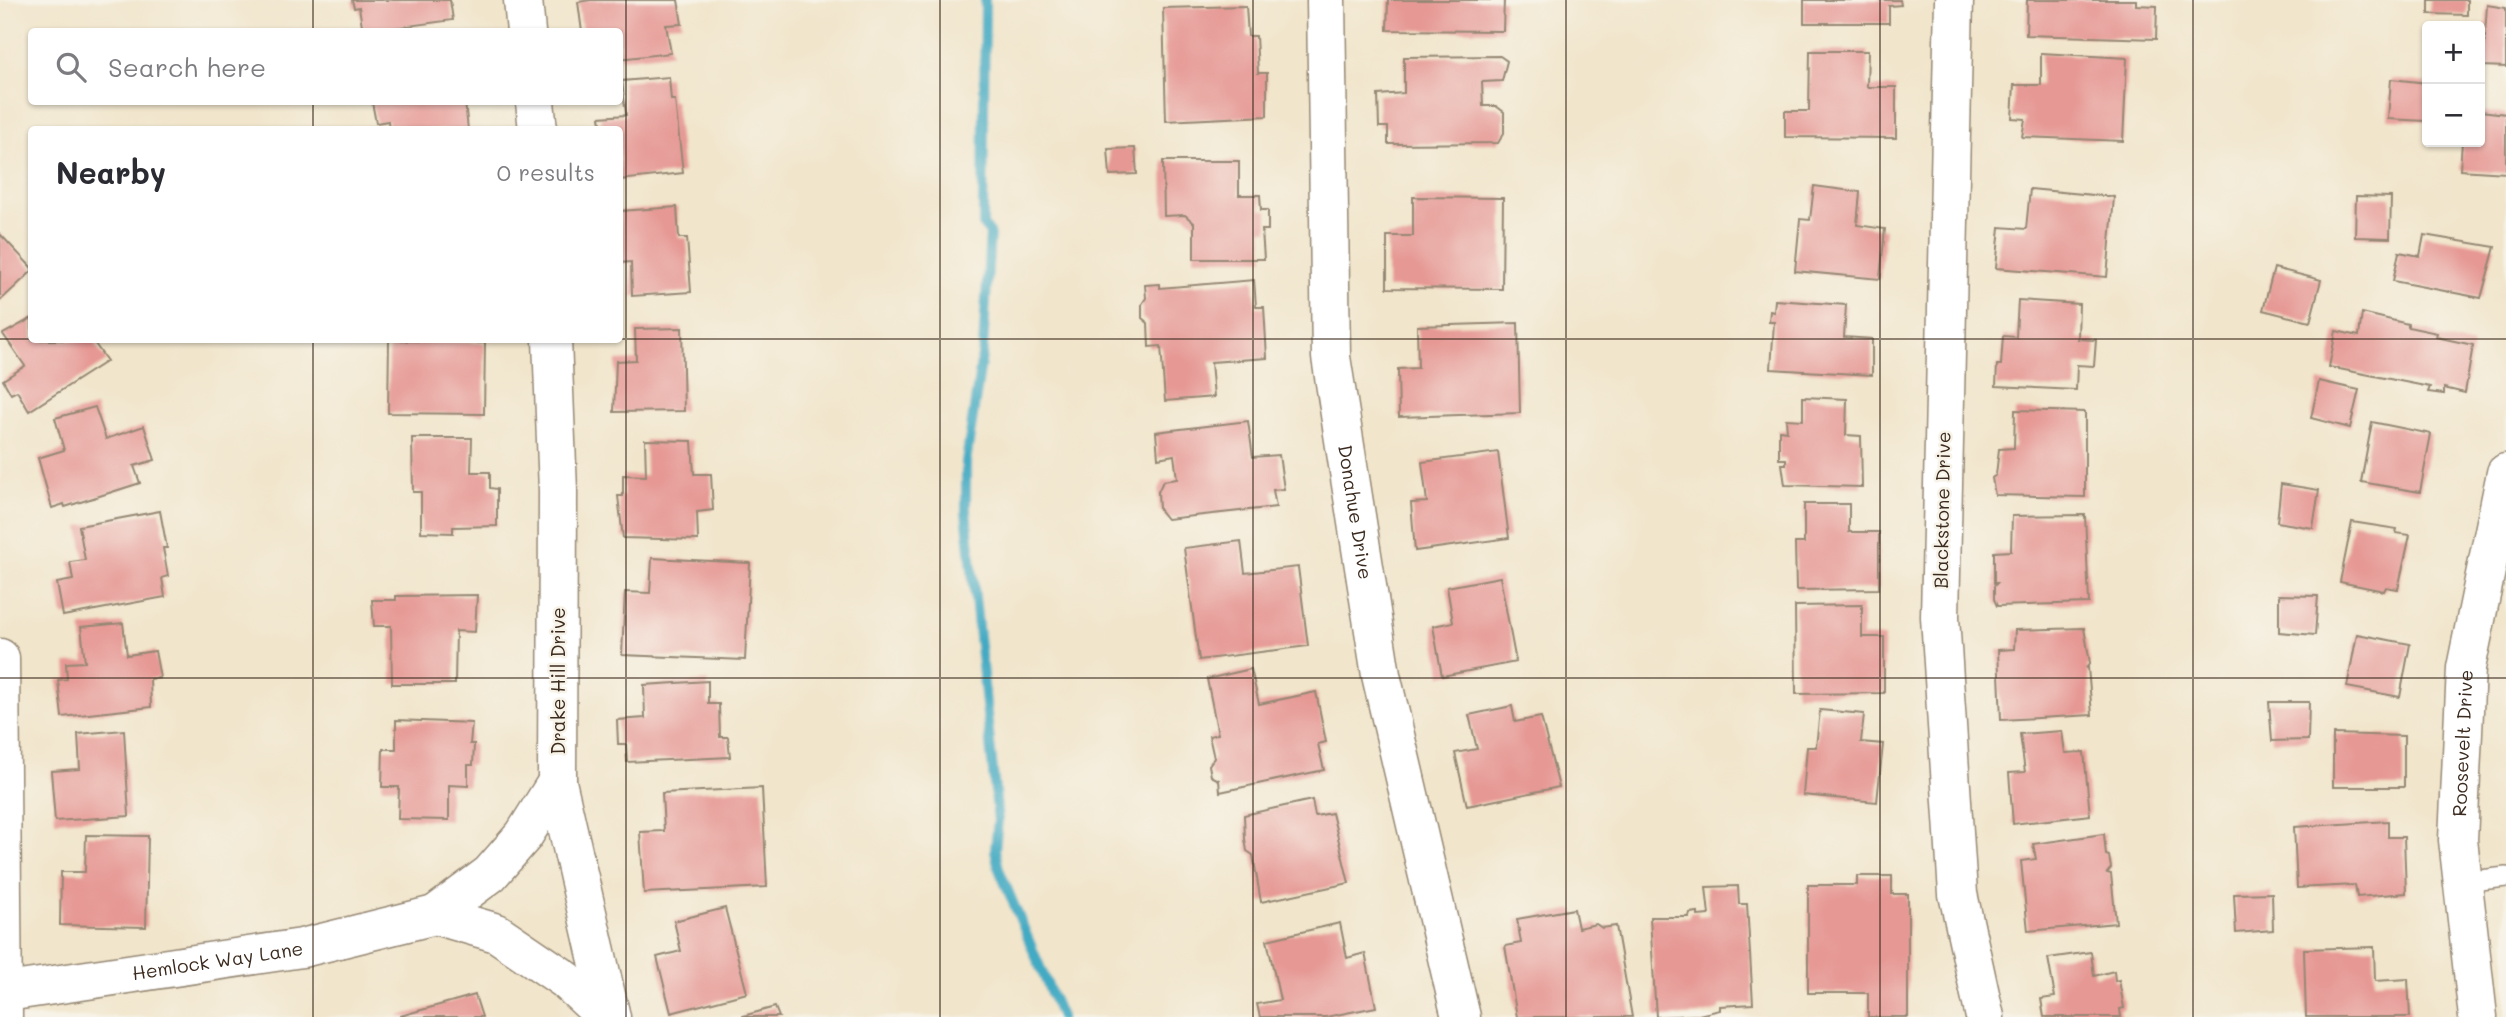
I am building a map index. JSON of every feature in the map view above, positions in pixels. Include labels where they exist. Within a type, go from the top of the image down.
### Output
[{"type":"street","points":[[523,0],[526,28]]},
{"type":"street","name":"Donahue Drive","points":[[1326,0],[1331,357],[1381,675],[1461,1017]]},
{"type":"street","name":"Blackstone Drive","points":[[1954,0],[1940,618],[1958,894],[1985,1017]]},
{"type":"street","points":[[534,105],[537,126]]},
{"type":"street","name":"Drake Hill Drive","points":[[552,343],[558,491],[557,782],[608,1017]]},
{"type":"street","name":"Roosevelt Drive","points":[[2478,1017],[2458,840],[2466,668],[2495,574],[2506,473]]},
{"type":"street","points":[[0,659],[2,1001]]},
{"type":"street","name":"Hemlock Way Lane","points":[[2,1001],[302,948],[435,915],[490,874],[524,835],[557,782]]},
{"type":"street","points":[[435,915],[497,933],[566,981],[608,1017]]},
{"type":"lane","points":[[2463,882],[2506,877]]},
{"type":"building","points":[[352,0],[450,0],[453,20],[393,28],[362,28],[359,7],[354,8]]},
{"type":"building","points":[[678,0],[682,24],[666,25],[671,53],[623,59],[623,28],[581,28],[578,2]]},
{"type":"building","points":[[1388,0],[1504,0],[1503,31],[1387,30]]},
{"type":"building","points":[[1804,0],[1900,0],[1901,5],[1889,6],[1889,23],[1804,23]]},
{"type":"building","points":[[2027,0],[2136,0],[2136,5],[2157,6],[2156,39],[2026,35]]},
{"type":"building","points":[[2429,0],[2467,0],[2467,15],[2429,14]]},
{"type":"building","points":[[2487,5],[2506,8],[2506,67],[2485,66]]},
{"type":"building","points":[[1246,6],[1248,36],[1256,36],[1258,73],[1267,73],[1267,116],[1166,121],[1163,8]]},
{"type":"building","points":[[1810,51],[1868,51],[1867,87],[1896,87],[1896,138],[1785,137],[1785,111],[1809,111]]},
{"type":"building","points":[[2041,53],[2127,58],[2123,141],[2022,137],[2025,119],[2012,118],[2014,85],[2041,85]]},
{"type":"building","points":[[1500,56],[1507,61],[1502,81],[1482,82],[1483,106],[1496,106],[1504,112],[1504,133],[1498,143],[1388,144],[1388,127],[1379,127],[1378,95],[1404,93],[1404,57]]},
{"type":"building","points":[[669,77],[671,100],[675,100],[683,173],[623,180],[623,126],[601,126],[600,117],[626,115],[623,81]]},
{"type":"building","points":[[2391,79],[2422,82],[2422,121],[2388,119]]},
{"type":"building","points":[[373,105],[465,105],[468,126],[389,126],[388,121],[376,123]]},
{"type":"building","points":[[2485,112],[2506,114],[2506,173],[2460,170],[2462,147],[2485,147]]},
{"type":"building","points":[[1135,148],[1137,174],[1110,175],[1108,149]]},
{"type":"building","points":[[1163,161],[1239,161],[1239,195],[1260,195],[1261,210],[1268,210],[1268,230],[1262,230],[1264,259],[1194,259],[1194,223],[1185,215],[1164,216]]},
{"type":"building","points":[[1814,186],[1860,192],[1857,225],[1885,229],[1880,279],[1795,271],[1800,219],[1810,220]]},
{"type":"building","points":[[2030,189],[2114,197],[2107,277],[1996,268],[2000,227],[2026,229]]},
{"type":"building","points":[[2356,196],[2391,197],[2390,238],[2355,237]]},
{"type":"building","points":[[1413,197],[1503,198],[1502,289],[1387,288],[1387,236],[1413,236]]},
{"type":"building","points":[[677,207],[679,238],[687,238],[691,292],[632,296],[631,262],[623,263],[623,211]]},
{"type":"building","points":[[0,234],[28,264],[28,275],[0,301]]},
{"type":"building","points":[[2424,235],[2495,247],[2481,298],[2393,281],[2399,252],[2420,256]]},
{"type":"building","points":[[2274,268],[2321,280],[2310,322],[2263,310]]},
{"type":"building","points":[[1254,280],[1256,307],[1264,307],[1267,358],[1211,362],[1214,397],[1165,401],[1161,346],[1149,347],[1148,323],[1142,318],[1142,304],[1146,298],[1145,285],[1160,284],[1160,288]]},
{"type":"building","points":[[1775,300],[1846,305],[1844,337],[1872,339],[1872,375],[1771,369],[1774,322],[1769,322],[1770,311],[1774,312]]},
{"type":"building","points":[[2018,300],[2079,304],[2078,339],[2096,340],[2094,366],[2077,365],[2076,390],[1996,386],[2003,336],[2016,337]]},
{"type":"building","points":[[2362,313],[2437,333],[2436,337],[2473,345],[2465,393],[2444,388],[2444,394],[2428,392],[2430,387],[2329,367],[2336,331],[2359,336]]},
{"type":"building","points":[[28,320],[28,343],[98,343],[95,344],[107,361],[29,411],[17,391],[11,394],[3,380],[25,366],[3,334]]},
{"type":"building","points":[[1518,323],[1520,413],[1399,417],[1398,369],[1418,368],[1417,326]]},
{"type":"building","points":[[682,328],[684,411],[614,412],[616,361],[636,360],[635,329]]},
{"type":"building","points":[[389,343],[485,343],[484,414],[388,413]]},
{"type":"building","points":[[2319,381],[2359,390],[2350,428],[2311,418]]},
{"type":"building","points":[[1803,397],[1847,399],[1846,435],[1861,436],[1862,487],[1785,485],[1782,464],[1786,464],[1786,459],[1779,459],[1779,430],[1787,431],[1786,419],[1803,420]]},
{"type":"building","points":[[95,407],[106,439],[144,426],[155,460],[134,466],[140,483],[65,507],[64,504],[52,508],[38,458],[64,450],[55,418]]},
{"type":"building","points":[[2015,410],[2085,412],[2085,497],[1995,495],[1992,478],[1996,475],[1999,449],[2014,448]]},
{"type":"building","points":[[1248,421],[1253,457],[1279,455],[1284,489],[1273,490],[1276,507],[1167,519],[1159,509],[1158,492],[1163,481],[1177,479],[1174,455],[1158,458],[1156,432]]},
{"type":"building","points":[[2372,422],[2431,434],[2420,492],[2361,482]]},
{"type":"building","points":[[412,438],[472,438],[471,472],[490,472],[490,488],[497,489],[497,526],[453,527],[453,533],[421,532],[421,492],[413,492]]},
{"type":"building","points":[[645,440],[692,441],[694,474],[711,474],[713,510],[697,512],[698,540],[623,538],[618,496],[623,496],[623,475],[646,476]]},
{"type":"building","points":[[1498,452],[1509,538],[1415,551],[1411,503],[1427,502],[1422,462]]},
{"type":"building","points":[[2281,484],[2319,490],[2313,528],[2277,522]]},
{"type":"building","points":[[1804,504],[1849,504],[1849,532],[1879,532],[1879,589],[1796,590],[1795,543],[1804,543]]},
{"type":"building","points":[[160,511],[167,548],[163,548],[168,576],[162,578],[165,597],[63,616],[57,583],[73,580],[70,562],[85,560],[79,526]]},
{"type":"building","points":[[2085,515],[2089,603],[1997,606],[1994,599],[1994,586],[1997,583],[1994,583],[1994,552],[2011,551],[2012,516]]},
{"type":"building","points":[[2352,522],[2397,529],[2396,533],[2410,535],[2398,589],[2386,587],[2384,591],[2340,582]]},
{"type":"building","points":[[1241,541],[1245,573],[1298,567],[1308,646],[1199,660],[1184,548]]},
{"type":"building","points":[[652,558],[750,563],[745,660],[622,655],[625,592],[650,593]]},
{"type":"building","points":[[1500,577],[1516,662],[1442,676],[1433,626],[1453,622],[1447,587]]},
{"type":"building","points":[[477,595],[475,632],[456,631],[455,684],[392,684],[391,626],[374,626],[372,600],[396,600],[396,596]]},
{"type":"building","points":[[2279,595],[2318,596],[2315,635],[2279,632]]},
{"type":"building","points":[[1862,605],[1862,637],[1884,637],[1884,693],[1796,694],[1795,606]]},
{"type":"building","points":[[123,623],[127,655],[155,651],[160,678],[150,679],[151,707],[62,717],[58,680],[67,679],[66,663],[85,662],[81,627]]},
{"type":"building","points":[[2084,628],[2090,663],[2086,668],[2088,667],[2092,715],[2001,720],[1998,650],[2014,649],[2015,630]]},
{"type":"building","points":[[2357,634],[2410,644],[2400,697],[2347,687]]},
{"type":"building","points":[[1251,669],[1259,704],[1316,692],[1326,742],[1318,744],[1324,770],[1220,792],[1219,780],[1211,776],[1209,765],[1214,758],[1209,736],[1218,734],[1207,679]]},
{"type":"building","points":[[708,681],[708,704],[719,704],[720,737],[728,737],[730,757],[627,762],[626,744],[618,744],[617,720],[645,718],[644,685]]},
{"type":"building","points":[[2269,702],[2309,702],[2308,740],[2272,741]]},
{"type":"building","points":[[1512,706],[1515,722],[1541,717],[1559,787],[1467,806],[1455,753],[1477,749],[1469,715]]},
{"type":"building","points":[[1820,710],[1864,714],[1861,742],[1883,744],[1877,802],[1803,795],[1807,747],[1816,747]]},
{"type":"building","points":[[396,720],[472,723],[470,744],[474,744],[473,765],[468,765],[468,786],[449,785],[449,820],[398,819],[399,787],[382,787],[383,749],[396,749]]},
{"type":"building","points":[[124,730],[129,816],[55,821],[51,771],[80,769],[78,734]]},
{"type":"building","points":[[2062,731],[2065,753],[2084,752],[2090,815],[2013,824],[2009,773],[2025,772],[2020,734]]},
{"type":"building","points":[[2333,734],[2404,736],[2404,787],[2333,787]]},
{"type":"building","points":[[762,788],[767,887],[644,893],[640,832],[664,831],[662,793]]},
{"type":"building","points":[[1312,800],[1315,816],[1332,813],[1349,883],[1261,902],[1253,855],[1247,851],[1244,815]]},
{"type":"building","points":[[2388,821],[2388,837],[2404,837],[2406,893],[2357,897],[2355,885],[2297,888],[2294,827]]},
{"type":"building","points":[[2104,834],[2106,855],[2109,856],[2111,868],[2107,873],[2111,874],[2116,923],[2028,931],[2021,861],[2036,859],[2033,844]]},
{"type":"building","points":[[86,835],[148,836],[146,927],[60,925],[61,872],[85,872]]},
{"type":"building","points":[[1857,876],[1892,876],[1892,894],[1908,894],[1908,1017],[1868,1017],[1868,993],[1808,993],[1808,885],[1857,885]]},
{"type":"building","points":[[1738,886],[1739,904],[1747,904],[1753,1004],[1720,1006],[1720,1010],[1699,1015],[1656,1017],[1650,917],[1689,917],[1690,913],[1698,912],[1698,916],[1709,915],[1706,887]]},
{"type":"building","points":[[2272,893],[2273,930],[2236,933],[2234,894]]},
{"type":"building","points":[[725,908],[747,993],[671,1013],[657,957],[681,951],[674,921]]},
{"type":"building","points":[[1574,909],[1578,928],[1596,924],[1602,928],[1616,926],[1632,1017],[1517,1017],[1505,946],[1521,943],[1517,919]]},
{"type":"building","points":[[1340,923],[1347,958],[1365,953],[1376,1007],[1326,1017],[1260,1017],[1257,1004],[1280,1000],[1267,940]]},
{"type":"building","points":[[2374,947],[2375,981],[2408,979],[2410,1017],[2306,1017],[2304,949]]},
{"type":"building","points":[[2091,952],[2094,976],[2114,971],[2115,981],[2119,980],[2124,1008],[2120,1009],[2121,1017],[2044,1017],[2041,999],[2055,997],[2048,958]]},
{"type":"building","points":[[475,995],[482,1017],[400,1017],[400,1016]]},
{"type":"building","points":[[775,1007],[779,1017],[743,1017],[743,1016]]},
{"type":"waterway","points":[[985,0],[983,225],[990,233],[983,349],[966,462],[966,511],[998,820],[995,850],[999,869],[1061,1017]]}]
